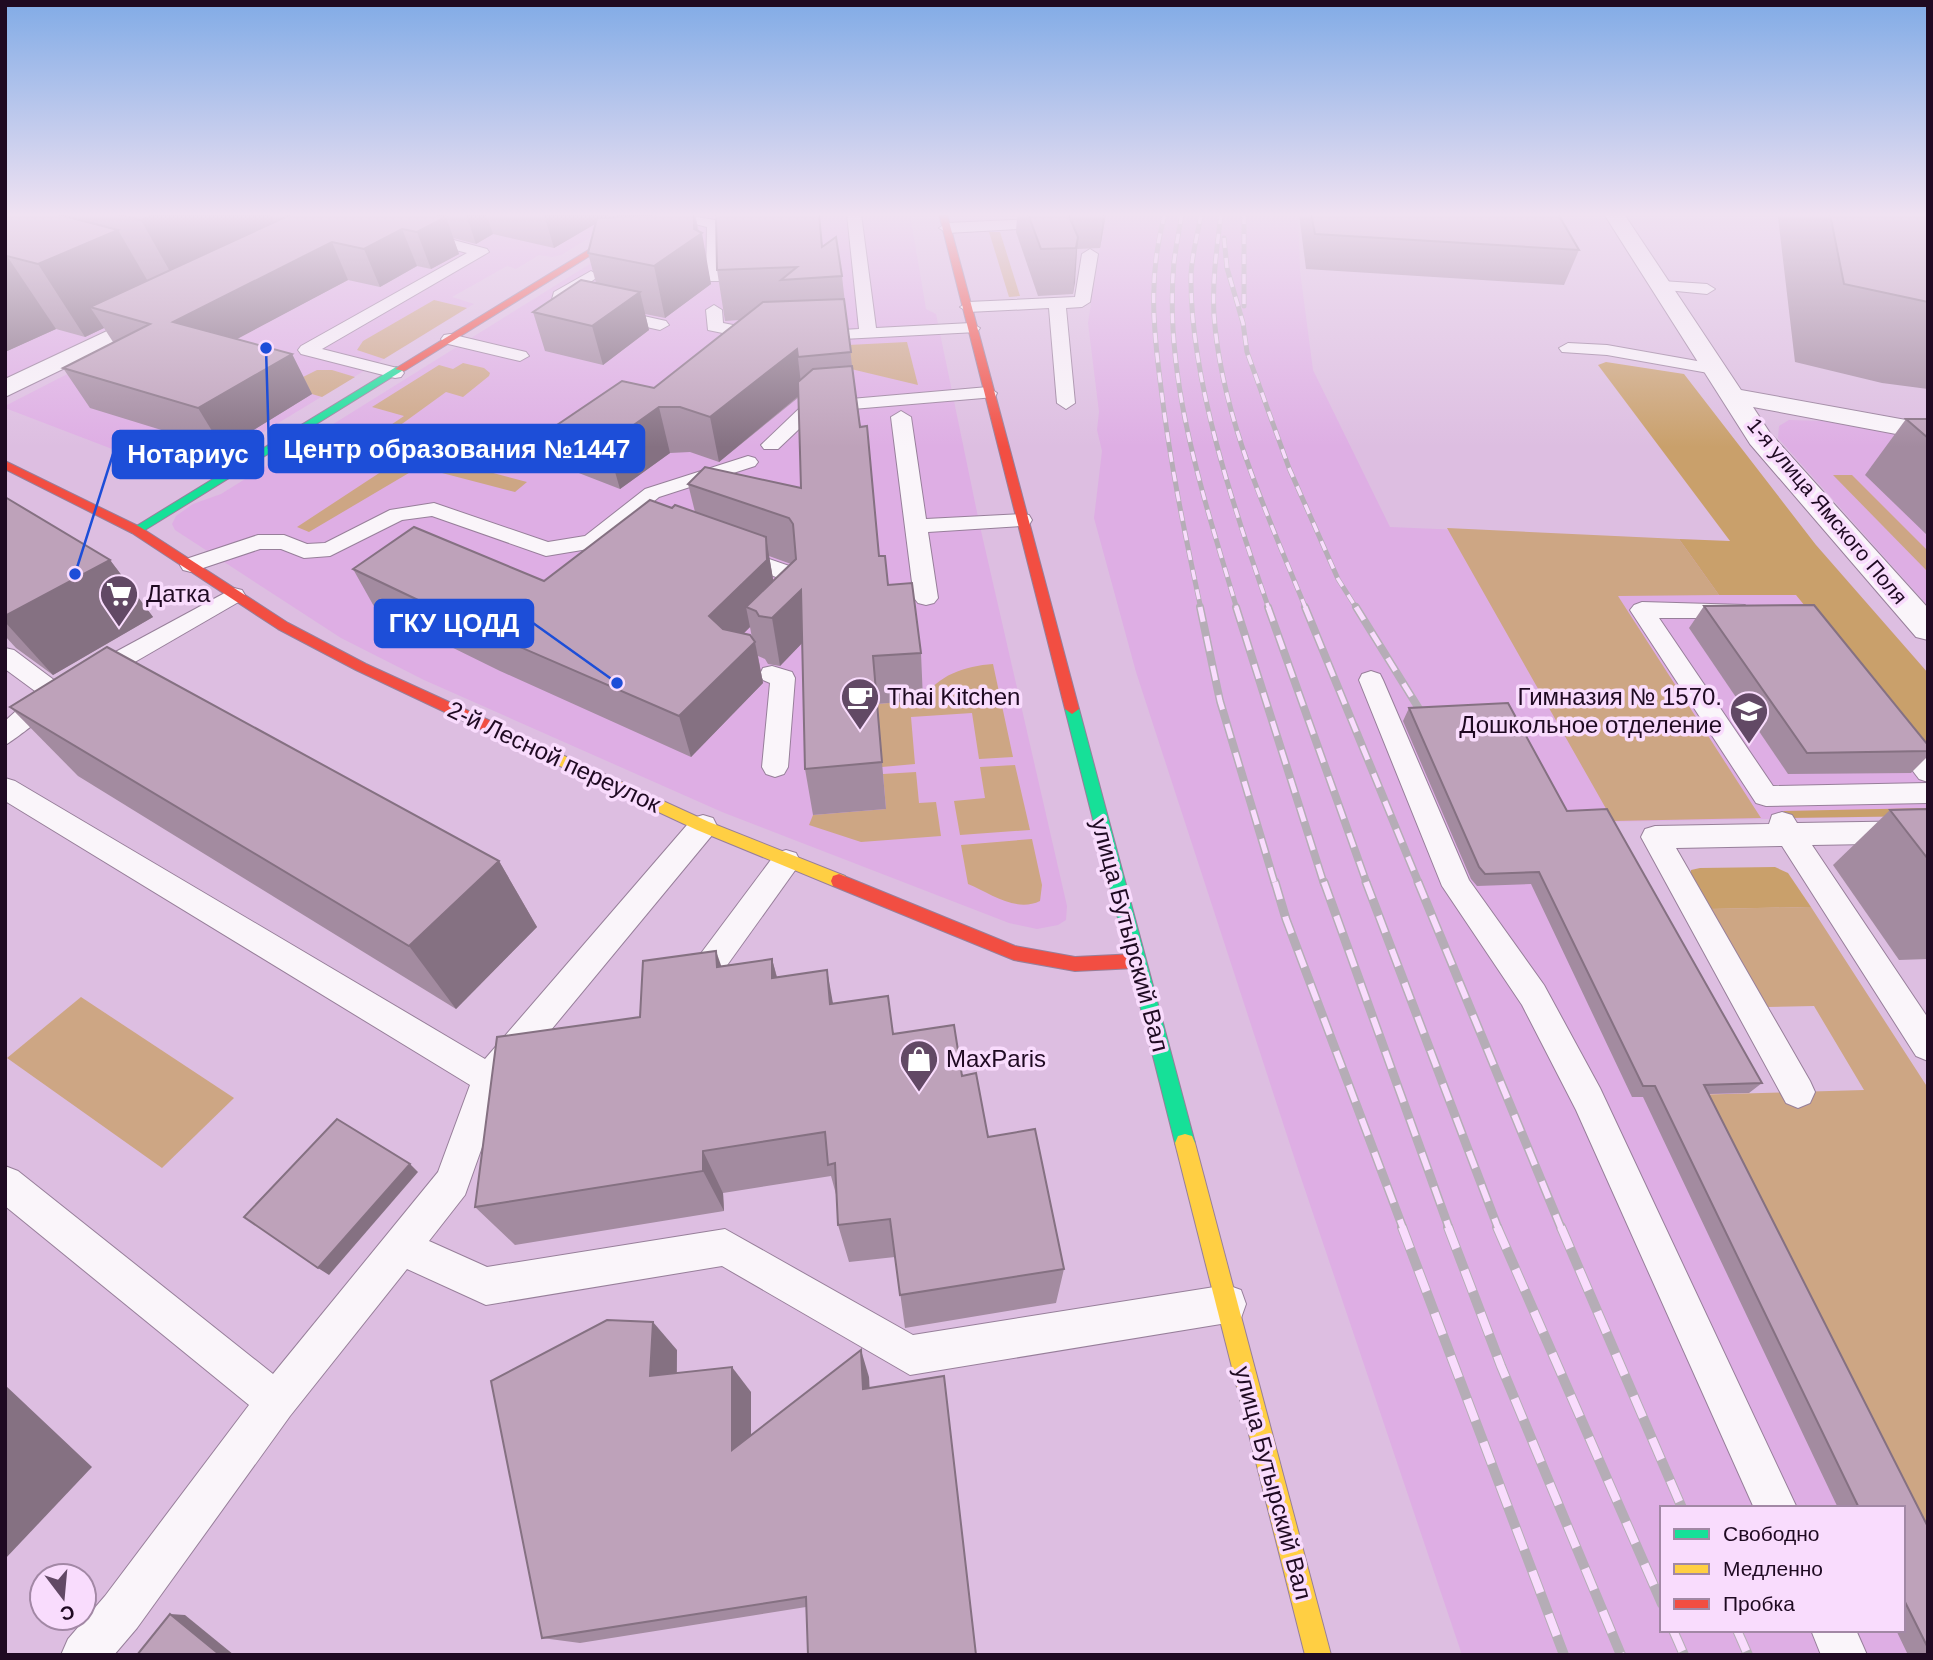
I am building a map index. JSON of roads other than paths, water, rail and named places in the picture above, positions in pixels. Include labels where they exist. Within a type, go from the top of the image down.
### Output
[{"type":"street","points":[[136,530],[528,291]]},
{"type":"street","name":"улица Бутырский Вал","points":[[964,291],[971,328],[1318,1655]]},
{"type":"street","name":"1-я улица Ямского Поля","points":[[1665,291],[1760,438],[1928,629]]},
{"type":"street","points":[[5,389],[175,306]]},
{"type":"street","points":[[1733,396],[1928,432]]},
{"type":"street","name":"2-й Лесной переулок","points":[[5,464],[136,530],[283,626],[361,667],[702,826],[1014,953],[1051,963],[1095,965],[1136,961]]},
{"type":"lane","points":[[395,373],[307,350],[411,291]]},
{"type":"lane","points":[[542,291],[560,296],[567,291]]},
{"type":"lane","points":[[863,291],[868,334]]},
{"type":"lane","points":[[968,307],[1082,302],[1084,291]]},
{"type":"lane","points":[[560,296],[559,303],[660,325]]},
{"type":"lane","points":[[1057,303],[1066,403]]},
{"type":"lane","points":[[714,310],[714,326],[775,339],[971,328]]},
{"type":"lane","points":[[450,339],[520,356]]},
{"type":"lane","points":[[1568,348],[1607,350],[1714,369]]},
{"type":"lane","points":[[771,445],[812,407],[988,393]]},
{"type":"lane","points":[[901,417],[926,598]]},
{"type":"lane","points":[[191,565],[258,542],[284,542],[304,551],[330,549],[397,514],[434,509],[546,548],[592,542],[652,493],[748,462]]},
{"type":"lane","points":[[625,514],[687,537]]},
{"type":"lane","points":[[916,526],[1021,520]]},
{"type":"lane","points":[[712,546],[787,573],[789,605],[770,623]]},
{"type":"lane","points":[[5,736],[36,708],[57,695],[234,595]]},
{"type":"lane","points":[[1759,610],[1642,610],[1928,1046]]},
{"type":"lane","points":[[5,656],[57,695]]},
{"type":"lane","points":[[772,674],[783,678],[775,767]]},
{"type":"lane","points":[[1371,680],[1457,886],[1534,995],[1588,1099],[1775,1506]]},
{"type":"lane","points":[[1884,718],[1928,772]]},
{"type":"lane","points":[[5,788],[489,1079]]},
{"type":"lane","points":[[1766,796],[1928,793]]},
{"type":"lane","points":[[84,1655],[121,1612],[276,1402],[452,1183],[489,1079],[702,826]]},
{"type":"lane","points":[[1798,1092],[1655,837],[1928,832]]},
{"type":"lane","points":[[704,973],[786,861]]},
{"type":"lane","points":[[5,1183],[276,1402]]},
{"type":"lane","points":[[401,1247],[486,1286],[726,1247],[910,1355],[1227,1304]]},
{"type":"lane","points":[[1834,1632],[1844,1655]]},
{"type":"railway","points":[[1154,291],[1156,344],[1173,471],[1201,609]]},
{"type":"railway","points":[[1173,291],[1180,394],[1200,481],[1237,609]]},
{"type":"railway","points":[[1192,291],[1198,359],[1206,402],[1242,531],[1269,609]]},
{"type":"railway","points":[[1214,291],[1218,353],[1236,428],[1262,502],[1306,609]]},
{"type":"railway","points":[[1234,291],[1243,323],[1247,352],[1289,468],[1338,579],[1357,609]]},
{"type":"railway","points":[[1244,291],[1244,306]]},
{"type":"railway","points":[[1200,607],[1220,701],[1275,884]]},
{"type":"railway","points":[[1236,607],[1324,884]]},
{"type":"railway","points":[[1268,607],[1367,884]]},
{"type":"railway","points":[[1305,607],[1419,884]]},
{"type":"railway","points":[[1356,607],[1426,720]]},
{"type":"railway","points":[[1275,882],[1286,919],[1403,1228]]},
{"type":"railway","points":[[1324,882],[1449,1228]]},
{"type":"railway","points":[[1366,882],[1498,1228]]},
{"type":"railway","points":[[1418,882],[1561,1228]]},
{"type":"railway","points":[[1402,1227],[1564,1655]]},
{"type":"railway","points":[[1448,1227],[1501,1366],[1621,1655]]},
{"type":"railway","points":[[1497,1227],[1660,1599]]},
{"type":"railway","points":[[1561,1227],[1681,1506]]},
{"type":"railway","points":[[1674,1632],[1684,1655]]},
{"type":"railway","points":[[1738,1632],[1748,1655]]},
{"type":"place","name":"Центр образования №1447","points":[[266,348]]},
{"type":"place","name":"Нотариус","points":[[75,574]]},
{"type":"place","name":"Датка","points":[[119,628]]},
{"type":"place","name":"ГКУ ЦОДД","points":[[617,683]]},
{"type":"place","name":"Thai Kitchen","points":[[860,731]]},
{"type":"place","name":"Гимназия № 1570. Дошкольное отделение","points":[[1749,745]]},
{"type":"place","name":"MaxParis","points":[[919,1093]]}]
